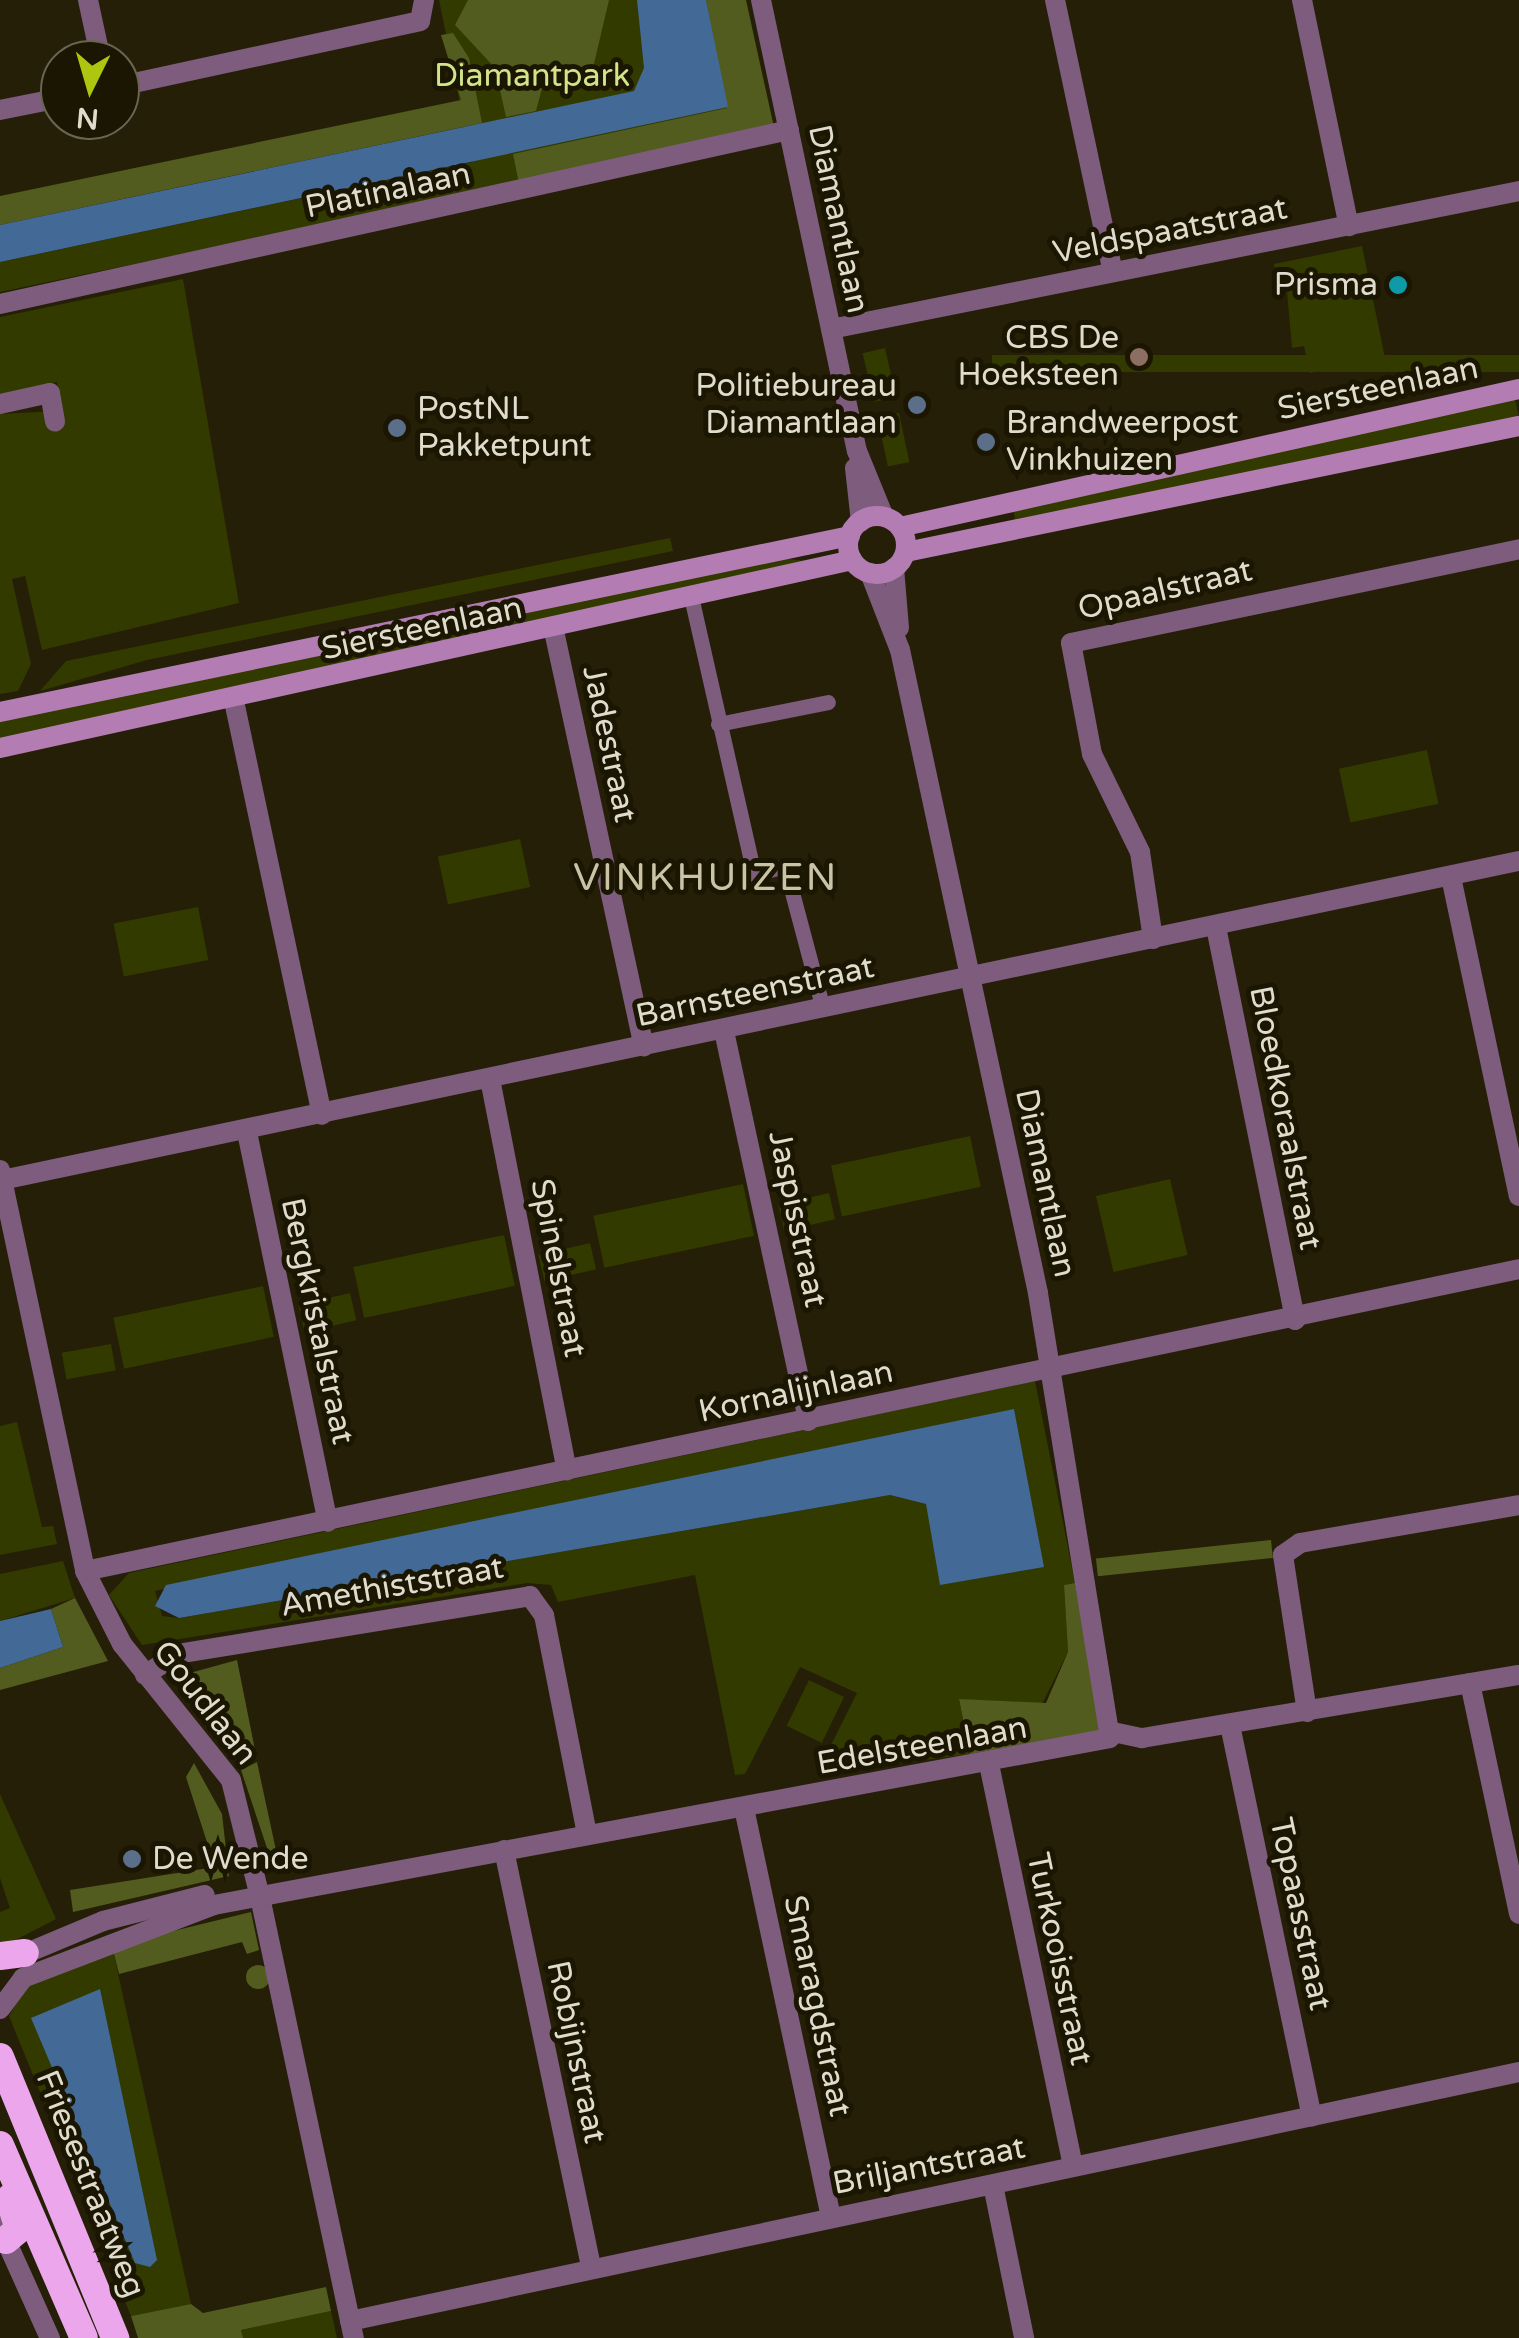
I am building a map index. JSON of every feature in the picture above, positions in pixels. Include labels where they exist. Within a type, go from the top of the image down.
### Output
[{"type":"highway","name":"Friesestraatweg","points":[[0,2056],[116,2338]]},
{"type":"highway","name":"Friesestraatweg","points":[[0,2145],[84,2338]]},
{"type":"highway","points":[[0,2180],[19,2221],[3,2233]]},
{"type":"main road","name":"Siersteenlaan","points":[[0,712],[1519,388]]},
{"type":"main road","name":"Siersteenlaan","points":[[0,748],[1519,426]]},
{"type":"main road","points":[[892,522],[900,560]]},
{"type":"main road","points":[[856,529],[862,566]]},
{"type":"street","points":[[88,0],[97,40]]},
{"type":"street","points":[[140,82],[420,21],[424,0]]},
{"type":"street","name":"Diamantlaan","points":[[761,0],[857,451],[856,529]]},
{"type":"street","points":[[1055,0],[1113,272]]},
{"type":"street","points":[[1302,0],[1349,226]]},
{"type":"street","points":[[0,110],[40,102]]},
{"type":"street","name":"Platinalaan","points":[[0,304],[788,130]]},
{"type":"street","name":"Veldspaatstraat","points":[[831,329],[1519,190]]},
{"type":"street","points":[[0,404],[50,393],[55,422]]},
{"type":"street","name":"Diamantlaan","points":[[857,451],[892,522]]},
{"type":"street","name":"Opaalstraat","points":[[1154,939],[1140,852],[1092,754],[1071,643],[1519,549]]},
{"type":"street","name":"Diamantlaan","points":[[900,560],[900,650],[1052,1370],[1113,1732]]},
{"type":"street","name":"Diamantlaan","points":[[862,566],[900,650]]},
{"type":"street","points":[[692,601],[754,874],[785,866],[823,1009]]},
{"type":"street","name":"Jadestraat","points":[[554,631],[644,1046]]},
{"type":"street","points":[[234,700],[322,1115]]},
{"type":"street","points":[[718,724],[828,702]]},
{"type":"street","name":"Barnsteenstraat","points":[[1,1175],[247,1132],[1519,861]]},
{"type":"street","points":[[1451,877],[1519,1196]]},
{"type":"street","name":"Bloedkoraalstraat","points":[[1216,927],[1295,1320]]},
{"type":"street","name":"Jaspisstraat","points":[[724,1031],[808,1421]]},
{"type":"street","name":"Spinelstraat","points":[[490,1079],[567,1470]]},
{"type":"street","name":"Bergkristalstraat","points":[[247,1132],[328,1522]]},
{"type":"street","name":"Goudlaan","points":[[1,1175],[85,1571],[145,1675],[231,1780],[259,1891],[352,2329]]},
{"type":"street","name":"Kornalijnlaan","points":[[85,1571],[1519,1270]]},
{"type":"street","points":[[1307,1712],[1283,1555],[1300,1543],[1519,1506]]},
{"type":"street","name":"Amethiststraat","points":[[145,1675],[177,1654],[530,1596],[544,1615],[587,1834]]},
{"type":"street","name":"Edelsteenlaan","points":[[0,1966],[120,1916],[1098,1745],[1113,1732],[1142,1738],[1519,1675]]},
{"type":"street","points":[[1470,1683],[1519,1914]]},
{"type":"street","name":"Topaasstraat","points":[[1230,1725],[1312,2116]]},
{"type":"street","name":"Turkooisstraat","points":[[989,1764],[1073,2166]]},
{"type":"street","name":"Smaragdstraat","points":[[744,1808],[831,2216]]},
{"type":"street","name":"Robijnstraat","points":[[504,1850],[592,2267]]},
{"type":"street","points":[[0,2008],[16,1962]]},
{"type":"street","name":"Briljantstraat","points":[[352,2329],[592,2267],[1519,2072]]},
{"type":"street","points":[[993,2185],[1024,2338]]},
{"type":"street","points":[[3,2233],[50,2338]]},
{"type":"green space","name":"Diamantpark","points":[[439,0],[745,0],[766,105],[514,158],[519,184],[0,292],[0,262],[472,162]]},
{"type":"green space","points":[[468,0],[609,0],[589,85],[542,88],[536,111],[506,117],[495,68],[455,25]]},
{"type":"green space","points":[[706,0],[746,0],[775,132],[519,184],[513,154],[727,108]]},
{"type":"green space","points":[[453,33],[469,58],[482,123],[0,225],[0,196],[461,100],[441,35]]},
{"type":"green space","points":[[1362,246],[1385,358],[1310,373],[1304,346],[1292,348],[1286,280],[1277,281],[1274,264]]},
{"type":"green space","points":[[183,279],[239,603],[42,650],[25,576],[12,579],[31,664],[18,691],[0,694],[0,414],[58,411],[58,394],[57,382],[0,394],[0,317]]},
{"type":"green space","points":[[885,348],[896,397],[874,402],[863,353]]},
{"type":"green space","points":[[992,355],[1519,355],[1519,372],[992,372]]},
{"type":"green space","points":[[1514,395],[1519,417],[1018,533],[1013,511]]},
{"type":"green space","points":[[899,413],[909,462],[888,466],[877,418]]},
{"type":"green space","points":[[670,538],[673,551],[147,660],[40,691],[66,661]]},
{"type":"green space","points":[[757,556],[808,561],[0,742],[0,718]]},
{"type":"green space","points":[[1427,750],[1438,804],[1350,823],[1339,769]]},
{"type":"green space","points":[[520,839],[530,887],[448,904],[438,856]]},
{"type":"green space","points":[[198,907],[208,960],[124,976],[114,923]]},
{"type":"green space","points":[[970,1136],[981,1187],[842,1216],[831,1166]]},
{"type":"green space","points":[[1170,1179],[1188,1255],[1113,1272],[1096,1196]]},
{"type":"green space","points":[[743,1184],[754,1236],[604,1268],[593,1216]]},
{"type":"green space","points":[[829,1193],[835,1219],[784,1231],[778,1205]]},
{"type":"green space","points":[[504,1235],[515,1286],[364,1318],[353,1267]]},
{"type":"green space","points":[[590,1243],[596,1269],[544,1281],[538,1255]]},
{"type":"green space","points":[[263,1286],[274,1337],[124,1369],[113,1318]]},
{"type":"green space","points":[[350,1293],[356,1320],[305,1332],[298,1305]]},
{"type":"green space","points":[[111,1344],[116,1371],[66,1379],[62,1353]]},
{"type":"green space","points":[[1035,1381],[1075,1583],[1064,1585],[1068,1652],[1040,1708],[959,1699],[970,1754],[849,1770],[825,1757],[857,1693],[800,1667],[745,1774],[735,1775],[695,1575],[558,1602],[551,1585],[527,1583],[142,1645],[109,1595],[129,1573]],"holes":[[[1014,1410],[1043,1567],[926,1504],[890,1495],[179,1618],[162,1616],[155,1591]]]},
{"type":"green space","points":[[17,1422],[42,1527],[53,1526],[57,1544],[0,1555],[0,1426]]},
{"type":"green space","points":[[1271,1540],[1273,1558],[1098,1576],[1096,1558]]},
{"type":"green space","points":[[63,1561],[75,1598],[0,1621],[0,1574]]},
{"type":"green space","points":[[1075,1583],[1100,1731],[970,1754],[959,1699],[1046,1703],[1068,1652],[1064,1585]]},
{"type":"green space","points":[[75,1598],[108,1661],[0,1690],[0,1668],[63,1647],[51,1609]]},
{"type":"green space","points":[[237,1660],[256,1755],[237,1763],[179,1676]]},
{"type":"green space","points":[[809,1680],[844,1697],[822,1743],[787,1726]]},
{"type":"green space","points":[[257,1762],[277,1855],[270,1857],[241,1770]]},
{"type":"green space","points":[[194,1763],[222,1814],[229,1876],[73,1912],[70,1890],[215,1867],[186,1777]]},
{"type":"green space","points":[[0,1794],[56,1919],[0,1948],[0,1912],[10,1908],[0,1878]]},
{"type":"green space","points":[[251,1912],[259,1950],[247,1954],[242,1942],[119,1974],[112,1946]]},
{"type":"green space","points":[[112,1946],[191,2304],[131,2316],[9,2016],[28,1982]]},
{"type":"green space","points":[[258,1965],[270,1977],[258,1989],[246,1977]]},
{"type":"green space","points":[[326,2287],[331,2311],[241,2330],[243,2338],[138,2338],[131,2316],[191,2304],[203,2313]]},
{"type":"green space","points":[[331,2311],[337,2338],[243,2338],[241,2330]]},
{"type":"water","points":[[637,0],[706,0],[728,107],[0,262],[0,225],[634,91],[644,68]]},
{"type":"water","points":[[1014,1409],[1044,1567],[940,1585],[926,1504],[890,1495],[179,1618],[155,1606],[166,1585]]},
{"type":"water","points":[[51,1609],[63,1647],[0,1668],[0,1621]]},
{"type":"water","points":[[100,1989],[157,2260],[150,2267],[135,2263],[31,2018]]},
{"type":"place","name":"Prisma","points":[[1398,285]]},
{"type":"place","name":"CBS De Hoeksteen","points":[[1139,357]]},
{"type":"place","name":"Politiebureau Diamantlaan","points":[[917,405]]},
{"type":"place","name":"PostNL Pakketpunt","points":[[397,428]]},
{"type":"place","name":"Brandweerpost Vinkhuizen","points":[[986,442]]},
{"type":"place","name":"De Wende","points":[[132,1859]]},
{"type":"district","name":"VINKHUIZEN","points":[[706,879]]}]
